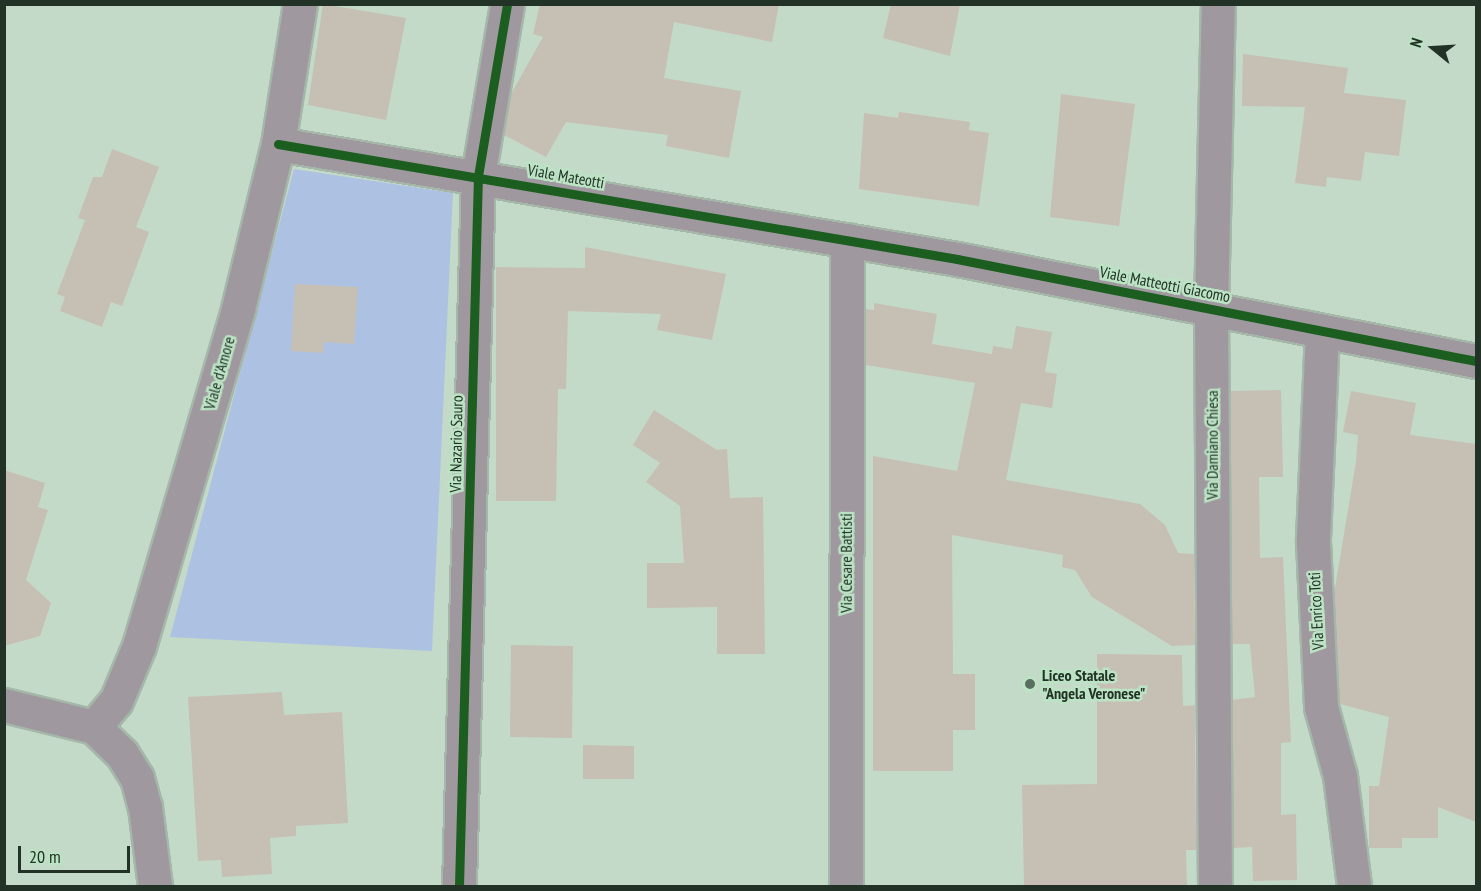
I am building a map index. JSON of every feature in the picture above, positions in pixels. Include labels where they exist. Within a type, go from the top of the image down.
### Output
[{"type":"street","name":"Viale d'Amore","points":[[94,727],[116,701],[139,646],[238,309],[279,144],[300,4]]},
{"type":"street","name":"Via Nazario Sauro","points":[[459,886],[478,176],[507,4]]},
{"type":"street","name":"Via Damiano Chiesa","points":[[1215,886],[1211,308],[1218,4]]},
{"type":"street","name":"Viale Mateotti","points":[[279,144],[847,240]]},
{"type":"street","name":"Viale Matteotti Giacomo","points":[[847,240],[1211,308],[1476,361]]},
{"type":"street","name":"Via Cesare Battisti","points":[[846,886],[847,240]]},
{"type":"street","name":"Via Enrico Toti","points":[[1322,332],[1313,542],[1321,707],[1340,776],[1354,886]]},
{"type":"street","points":[[4,705],[94,727],[137,778],[155,886]]},
{"type":"shaded area","points":[[294,169],[453,193],[432,651],[170,637]]},
{"type":"building","points":[[323,4],[406,18],[386,120],[308,105]]},
{"type":"building","points":[[540,4],[779,4],[772,42],[674,22],[664,78],[741,91],[729,158],[666,146],[668,135],[566,122],[546,157],[504,135],[511,94],[543,37],[533,34]]},
{"type":"building","points":[[891,4],[960,4],[950,56],[883,38]]},
{"type":"building","points":[[1243,54],[1348,68],[1344,93],[1406,100],[1399,156],[1365,152],[1361,181],[1327,177],[1326,187],[1295,183],[1305,107],[1242,106]]},
{"type":"building","points":[[1061,94],[1135,104],[1119,226],[1050,217]]},
{"type":"building","points":[[899,112],[970,122],[969,130],[989,133],[979,206],[859,189],[864,113],[898,118]]},
{"type":"building","points":[[112,149],[159,167],[136,227],[149,232],[122,306],[111,302],[102,327],[60,311],[65,297],[57,294],[85,220],[78,218],[93,177],[102,177]]},
{"type":"building","points":[[585,247],[726,274],[712,340],[657,330],[661,314],[568,311],[566,389],[558,389],[556,501],[496,501],[496,267],[585,268]]},
{"type":"building","points":[[295,284],[358,287],[354,344],[324,342],[323,353],[291,351]]},
{"type":"building","points":[[874,303],[937,314],[932,344],[992,354],[993,346],[1012,349],[1016,326],[1052,332],[1045,372],[1057,374],[1052,408],[1021,403],[1006,480],[1140,504],[1165,525],[1178,553],[1194,554],[1195,645],[1172,646],[1092,597],[1075,570],[1062,567],[1063,555],[952,535],[953,674],[975,674],[975,730],[953,730],[953,771],[873,771],[873,456],[957,471],[975,383],[866,365],[866,309],[874,310]]},
{"type":"building","points":[[1281,390],[1283,477],[1259,477],[1260,558],[1283,557],[1291,742],[1281,743],[1281,815],[1296,814],[1297,880],[1253,881],[1252,847],[1233,848],[1232,700],[1255,697],[1250,644],[1232,644],[1230,391]]},
{"type":"building","points":[[1351,391],[1416,403],[1410,435],[1476,444],[1476,822],[1438,807],[1438,838],[1402,838],[1402,848],[1369,848],[1369,786],[1379,786],[1389,717],[1340,704],[1334,594],[1356,462],[1358,435],[1343,432]]},
{"type":"building","points":[[654,410],[717,450],[727,449],[730,498],[763,497],[765,654],[717,654],[717,607],[647,608],[647,563],[684,563],[680,506],[646,482],[660,463],[633,445]]},
{"type":"building","points":[[4,470],[45,483],[38,507],[48,510],[26,580],[51,603],[40,636],[4,646]]},
{"type":"building","points":[[511,645],[573,646],[572,738],[510,737]]},
{"type":"building","points":[[1097,654],[1182,655],[1183,706],[1195,705],[1196,850],[1186,850],[1187,886],[1024,886],[1022,785],[1097,784]]},
{"type":"building","points":[[282,692],[284,715],[342,712],[348,823],[296,826],[296,836],[270,838],[272,874],[222,877],[221,860],[198,861],[188,697]]},
{"type":"building","points":[[583,745],[634,746],[634,779],[583,779]]},
{"type":"cycle path","points":[[459,886],[478,176],[507,4]]},
{"type":"cycle path","points":[[278,144],[957,259],[1476,361]]},
{"type":"place","name":"Liceo Statale \"Angela Veronese\"","points":[[1030,684]]}]
